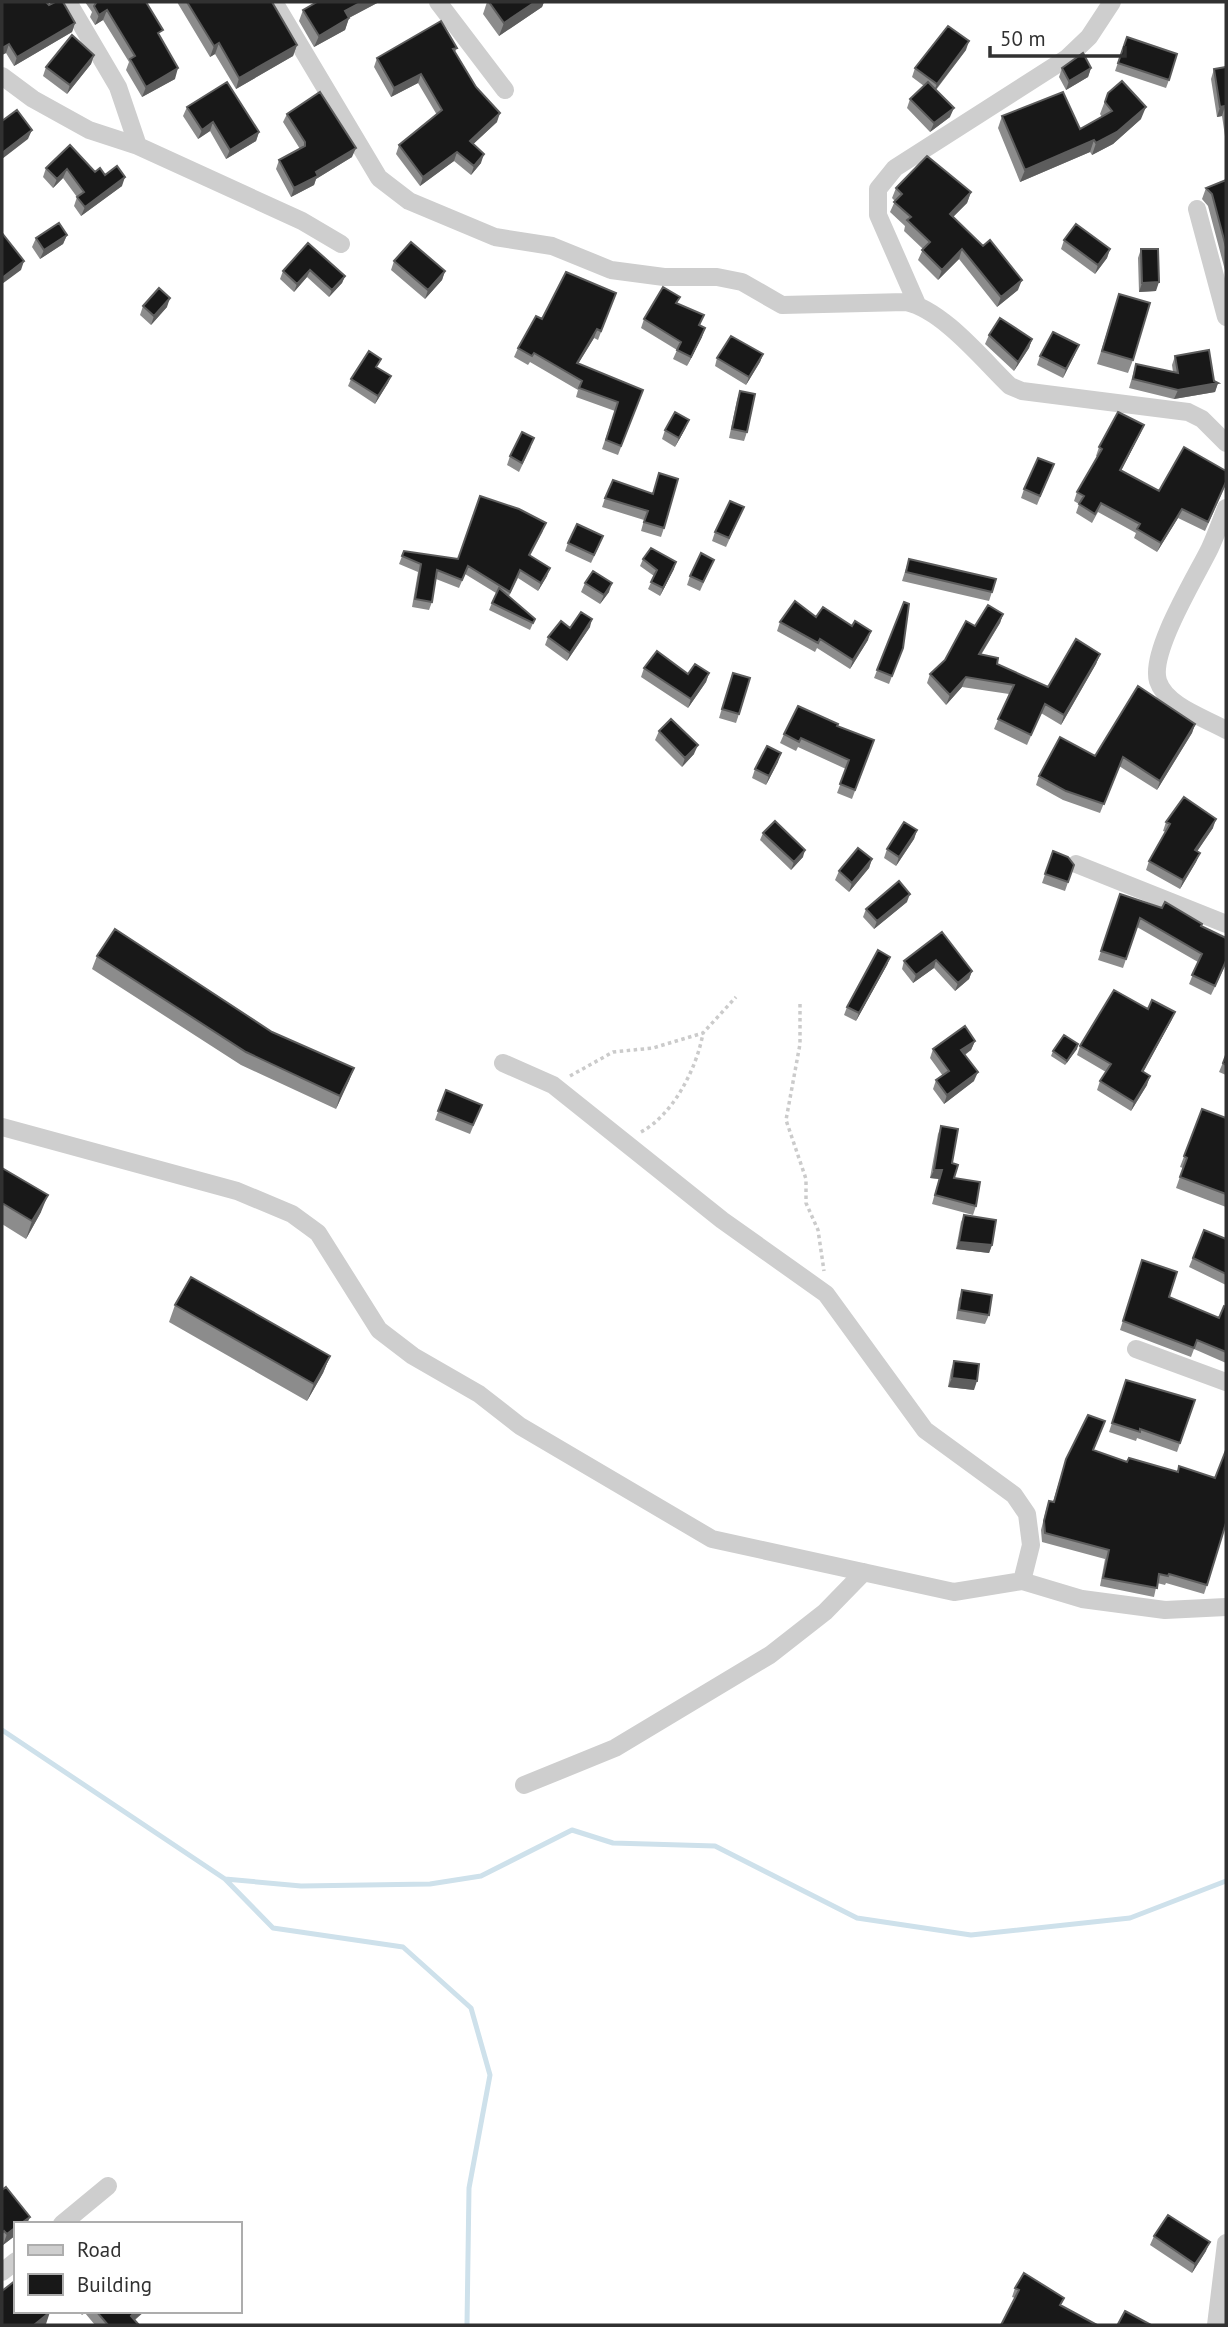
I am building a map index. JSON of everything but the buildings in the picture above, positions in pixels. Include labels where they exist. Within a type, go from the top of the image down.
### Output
[{"type":"street","points":[[68,2],[118,87],[138,146]]},
{"type":"street","points":[[274,2],[379,178],[409,201],[495,237],[552,246],[611,270],[664,277],[718,277],[742,282],[782,305],[918,304],[936,316],[1010,386],[1022,391],[1188,412],[1202,419],[1226,443]]},
{"type":"street","points":[[438,2],[505,90]]},
{"type":"street","points":[[918,304],[878,215],[878,188],[895,168],[1066,58],[1089,37],[1112,2]]},
{"type":"street","points":[[2,76],[33,99],[89,130],[138,146],[302,221],[341,244]]},
{"type":"street","points":[[1198,209],[1226,317]]},
{"type":"street","points":[[1226,508],[1210,548],[1173,616],[1157,670],[1158,681],[1171,701],[1226,730]]},
{"type":"street","points":[[1076,864],[1226,924]]},
{"type":"street","points":[[503,1063],[552,1085],[722,1220],[826,1294],[925,1430],[1014,1496],[1027,1514],[1031,1545],[1022,1581]]},
{"type":"street","points":[[2,1127],[237,1191],[292,1214],[318,1233],[379,1330],[413,1356],[479,1394],[520,1426],[712,1539],[954,1592],[1022,1581],[1082,1599],[1110,1603],[1165,1610],[1226,1607]]},
{"type":"street","points":[[1136,1349],[1226,1382]]},
{"type":"street","points":[[524,1785],[615,1748],[770,1655],[825,1612],[864,1572]]},
{"type":"street","points":[[64,2222],[108,2186]]},
{"type":"street","points":[[1216,2325],[1226,2243]]},
{"type":"path","points":[[622,1139],[644,1131],[664,1113],[691,1076],[703,1033],[736,997]]},
{"type":"path","points":[[800,1004],[800,1044],[786,1120],[806,1179],[806,1203],[818,1230],[826,1294]]},
{"type":"path","points":[[552,1085],[613,1052],[653,1048],[703,1033]]},
{"type":"waterway","points":[[2,1730],[225,1879],[301,1886],[430,1884],[481,1876],[572,1830],[613,1843],[715,1846],[857,1918],[971,1935],[1130,1918],[1226,1881]]},
{"type":"waterway","points":[[225,1879],[273,1928],[403,1947],[471,2008],[490,2075],[469,2188],[467,2325]]}]
